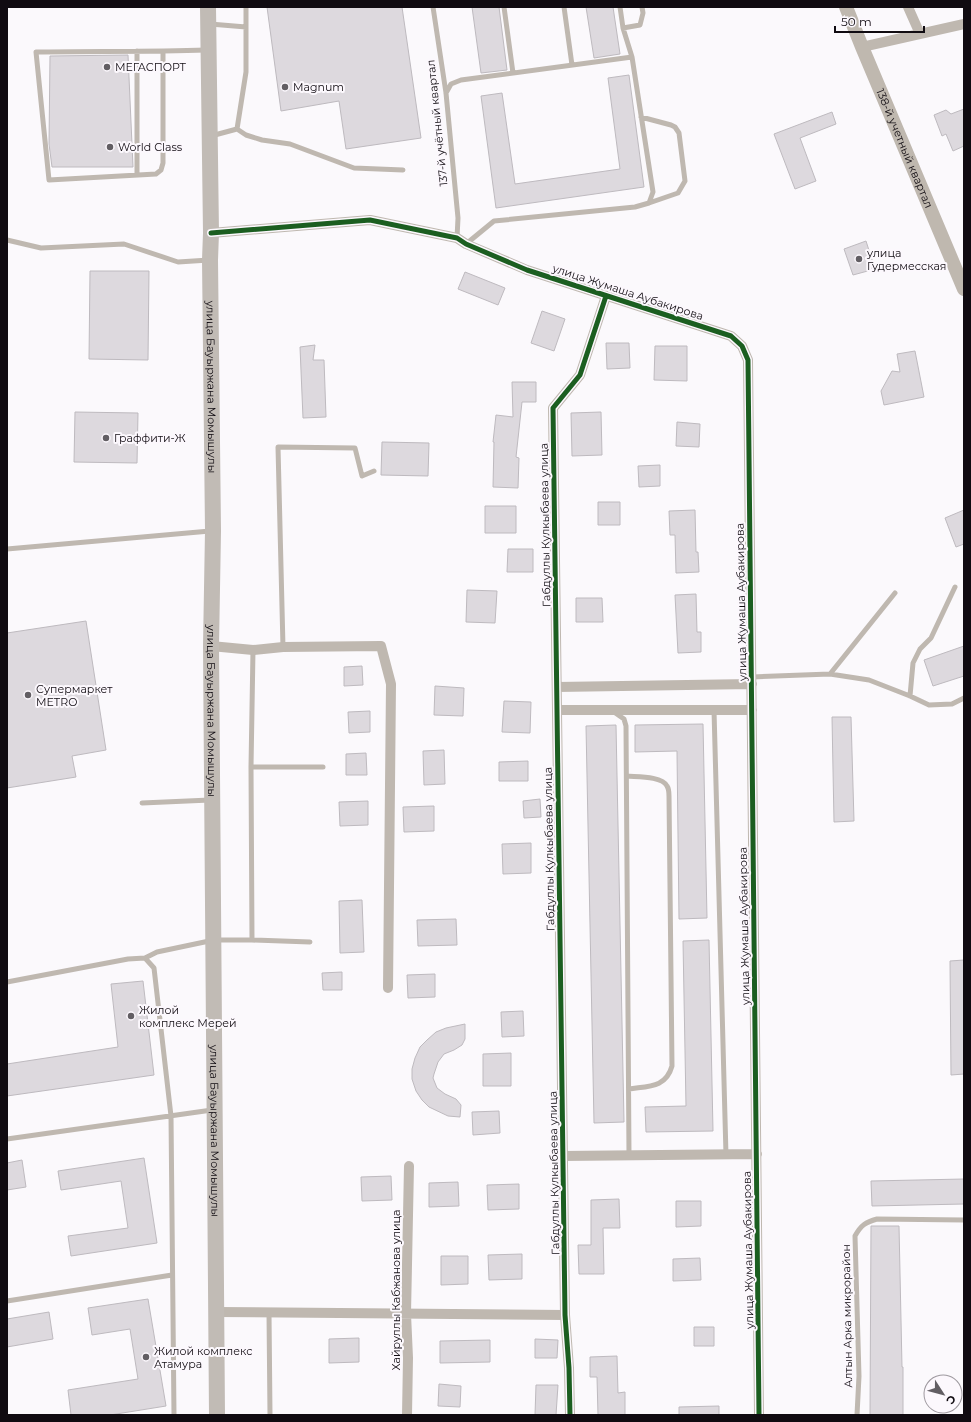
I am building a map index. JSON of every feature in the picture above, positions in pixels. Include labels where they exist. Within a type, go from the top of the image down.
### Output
[{"type":"main road","name":"улица Бауыржана Момышулы","points":[[208,7],[210,50],[210,260],[214,531],[211,646],[218,1415]]},
{"type":"main road","name":"138-й учетный квартал","points":[[846,7],[964,289]]},
{"type":"street","points":[[908,7],[920,34]]},
{"type":"street","points":[[862,47],[964,24]]},
{"type":"street","name":"улица Жумаша Аубакирова","points":[[211,233],[370,220],[457,238],[466,244],[527,270],[731,336],[742,346],[748,360],[759,1415]]},
{"type":"street","name":"Габдуллы Кулкыбаева улица","points":[[570,1415],[569,1368],[565,1315],[553,408],[580,375],[606,296]]},
{"type":"street","points":[[211,646],[253,650],[382,646],[391,684],[388,988]]},
{"type":"street","points":[[557,687],[752,680]]},
{"type":"street","points":[[557,710],[752,710]]},
{"type":"street","points":[[563,1156],[757,1154]]},
{"type":"street","name":"Хайруллы Кабжанова улица","points":[[407,1415],[408,1358],[406,1314],[408,1166]]},
{"type":"street","points":[[217,1312],[565,1315]]},
{"type":"lane","points":[[237,129],[246,72],[246,7]]},
{"type":"lane","name":"137-й учётный квартал","points":[[433,7],[446,93],[458,218],[457,238]]},
{"type":"lane","points":[[504,7],[512,73]]},
{"type":"lane","points":[[564,7],[572,65]]},
{"type":"lane","points":[[620,7],[623,28],[632,57],[654,192],[649,203]]},
{"type":"lane","points":[[623,28],[640,25],[643,13],[642,7]]},
{"type":"lane","points":[[209,24],[246,27]]},
{"type":"lane","points":[[163,52],[163,163],[161,170],[156,174],[49,180],[36,52],[163,52],[210,50]]},
{"type":"lane","points":[[136,51],[137,175]]},
{"type":"lane","points":[[446,93],[451,84],[461,80],[632,57]]},
{"type":"lane","points":[[466,244],[494,221],[635,206],[678,193],[685,181],[679,133],[675,127],[671,125],[641,116]]},
{"type":"lane","points":[[209,136],[237,129],[246,135],[262,140],[290,144],[354,168],[403,170]]},
{"type":"lane","points":[[7,240],[41,248],[124,244],[178,262],[210,260]]},
{"type":"lane","points":[[283,648],[278,447],[355,448],[362,476],[374,471]]},
{"type":"lane","points":[[7,549],[214,531]]},
{"type":"lane","points":[[910,696],[913,663],[920,649],[930,638],[955,587]]},
{"type":"lane","points":[[830,674],[895,593]]},
{"type":"lane","points":[[252,940],[251,767],[253,650]]},
{"type":"lane","points":[[752,680],[830,674],[869,680],[929,705],[952,704],[964,698]]},
{"type":"lane","points":[[612,710],[624,719],[626,726],[629,1155]]},
{"type":"lane","points":[[714,710],[726,1155]]},
{"type":"lane","points":[[251,767],[323,767]]},
{"type":"lane","points":[[627,776],[657,779],[664,782],[668,787],[672,1058],[670,1073],[665,1080],[658,1084],[629,1089]]},
{"type":"lane","points":[[142,803],[213,800]]},
{"type":"lane","points":[[7,982],[128,959],[145,958],[157,952],[214,940],[310,942]]},
{"type":"lane","points":[[145,958],[154,968],[171,1116],[174,1415]]},
{"type":"lane","points":[[7,1139],[216,1110]]},
{"type":"lane","name":"Алтын Арка микрорайон","points":[[857,1415],[859,1376],[855,1236],[860,1227],[866,1222],[877,1219],[964,1220]]},
{"type":"lane","points":[[7,1301],[172,1274]]},
{"type":"lane","points":[[269,1313],[270,1415]]},
{"type":"building","points":[[267,7],[402,7],[421,138],[346,149],[339,101],[281,111]]},
{"type":"building","points":[[472,7],[499,7],[507,70],[481,73]]},
{"type":"building","points":[[586,7],[613,7],[620,54],[594,58]]},
{"type":"building","points":[[128,55],[133,167],[52,167],[49,144],[50,56]]},
{"type":"building","points":[[629,75],[644,187],[496,208],[481,96],[502,93],[515,184],[620,169],[608,78]]},
{"type":"building","points":[[964,109],[964,146],[953,151],[946,134],[942,136],[934,115],[946,110],[951,114]]},
{"type":"building","points":[[832,112],[836,124],[800,138],[816,181],[795,189],[774,134]]},
{"type":"building","name":"улица Гудермесская","points":[[866,241],[875,269],[853,275],[844,249]]},
{"type":"building","points":[[90,271],[149,271],[148,360],[89,359]]},
{"type":"building","points":[[465,272],[505,288],[498,305],[458,289]]},
{"type":"building","points":[[542,311],[565,319],[554,351],[531,343]]},
{"type":"building","points":[[606,343],[629,343],[630,368],[607,369]]},
{"type":"building","points":[[315,345],[313,360],[324,360],[326,417],[303,418],[300,347]]},
{"type":"building","points":[[655,346],[687,346],[687,381],[654,380]]},
{"type":"building","points":[[915,351],[924,397],[884,405],[881,391],[892,371],[900,372],[897,354]]},
{"type":"building","points":[[512,382],[536,382],[536,402],[522,402],[516,457],[519,458],[518,488],[493,487],[493,442],[496,415],[513,417]]},
{"type":"building","points":[[75,412],[138,413],[137,463],[74,462]]},
{"type":"building","points":[[601,412],[602,455],[572,456],[571,413]]},
{"type":"building","points":[[677,422],[700,424],[699,447],[676,446]]},
{"type":"building","points":[[382,442],[429,443],[428,476],[381,475]]},
{"type":"building","points":[[660,465],[660,486],[639,487],[638,466]]},
{"type":"building","points":[[598,502],[620,502],[620,525],[598,525]]},
{"type":"building","points":[[485,506],[516,506],[516,533],[485,533]]},
{"type":"building","points":[[695,510],[696,552],[698,552],[699,572],[676,573],[675,535],[670,535],[669,511]]},
{"type":"building","points":[[964,510],[964,544],[956,547],[945,518]]},
{"type":"building","points":[[508,549],[533,549],[533,572],[507,572]]},
{"type":"building","points":[[467,590],[497,591],[495,623],[466,622]]},
{"type":"building","points":[[696,594],[697,632],[701,632],[701,652],[678,653],[675,595]]},
{"type":"building","points":[[576,598],[602,598],[603,622],[576,622]]},
{"type":"building","points":[[86,621],[106,750],[72,756],[76,777],[7,788],[7,633]]},
{"type":"building","points":[[964,646],[964,676],[933,686],[924,660]]},
{"type":"building","points":[[362,666],[363,685],[344,686],[344,667]]},
{"type":"building","points":[[435,686],[464,688],[463,716],[434,715]]},
{"type":"building","points":[[504,701],[531,702],[530,733],[502,732]]},
{"type":"building","points":[[370,711],[370,732],[349,733],[348,712]]},
{"type":"building","points":[[832,717],[851,717],[854,821],[834,822]]},
{"type":"building","points":[[703,724],[707,918],[679,919],[677,751],[635,752],[635,725]]},
{"type":"building","points":[[616,725],[624,1122],[594,1123],[586,726]]},
{"type":"building","points":[[444,750],[445,784],[424,785],[423,751]]},
{"type":"building","points":[[366,753],[367,775],[346,775],[346,754]]},
{"type":"building","points":[[528,761],[528,781],[499,781],[499,762]]},
{"type":"building","points":[[540,799],[541,817],[524,818],[523,801]]},
{"type":"building","points":[[368,801],[368,825],[340,826],[339,802]]},
{"type":"building","points":[[434,806],[434,831],[404,832],[403,807]]},
{"type":"building","points":[[531,843],[531,873],[503,874],[502,844]]},
{"type":"building","points":[[362,900],[364,952],[340,953],[339,901]]},
{"type":"building","points":[[456,919],[457,945],[418,946],[417,920]]},
{"type":"building","points":[[709,940],[713,1131],[646,1132],[645,1107],[686,1106],[683,941]]},
{"type":"building","points":[[964,960],[964,1074],[951,1075],[950,961]]},
{"type":"building","points":[[342,972],[342,990],[323,990],[322,973]]},
{"type":"building","points":[[435,974],[435,997],[408,998],[407,975]]},
{"type":"building","name":"Жилой комплекс Мерей","points":[[143,981],[154,1075],[7,1096],[7,1064],[118,1047],[111,984]]},
{"type":"building","points":[[523,1011],[524,1036],[502,1037],[501,1012]]},
{"type":"building","points":[[465,1024],[465,1039],[462,1045],[444,1054],[438,1062],[433,1078],[437,1088],[456,1099],[461,1105],[460,1117],[448,1116],[429,1107],[422,1100],[416,1091],[412,1079],[412,1069],[420,1047],[436,1032]]},
{"type":"building","points":[[511,1053],[511,1086],[483,1086],[483,1054]]},
{"type":"building","points":[[499,1111],[500,1133],[473,1135],[472,1112]]},
{"type":"building","points":[[144,1158],[157,1243],[71,1256],[68,1236],[128,1228],[121,1181],[61,1190],[58,1171]]},
{"type":"building","points":[[22,1160],[26,1187],[7,1190],[7,1163]]},
{"type":"building","points":[[391,1176],[392,1200],[362,1201],[361,1177]]},
{"type":"building","points":[[964,1179],[964,1204],[872,1206],[871,1181]]},
{"type":"building","points":[[458,1182],[459,1206],[429,1207],[429,1183]]},
{"type":"building","points":[[519,1184],[519,1209],[488,1210],[487,1185]]},
{"type":"building","points":[[619,1199],[620,1228],[603,1228],[604,1274],[579,1274],[578,1245],[591,1245],[591,1200]]},
{"type":"building","points":[[676,1201],[701,1201],[701,1226],[676,1227]]},
{"type":"building","points":[[871,1226],[899,1226],[903,1415],[870,1415]]},
{"type":"building","points":[[522,1254],[522,1279],[489,1280],[488,1255]]},
{"type":"building","points":[[441,1256],[468,1256],[468,1284],[441,1285]]},
{"type":"building","points":[[700,1258],[701,1280],[673,1281],[673,1259]]},
{"type":"building","name":"Жилой комплекс Атамура","points":[[148,1299],[166,1406],[110,1415],[71,1415],[68,1390],[138,1379],[130,1329],[92,1335],[88,1308]]},
{"type":"building","points":[[49,1312],[53,1339],[7,1347],[7,1319]]},
{"type":"building","points":[[694,1327],[714,1327],[714,1346],[694,1346]]},
{"type":"building","points":[[359,1338],[359,1362],[329,1363],[329,1339]]},
{"type":"building","points":[[535,1339],[558,1340],[557,1358],[535,1358]]},
{"type":"building","points":[[490,1340],[490,1362],[440,1363],[440,1341]]},
{"type":"building","points":[[617,1356],[618,1393],[625,1392],[625,1415],[598,1415],[597,1377],[590,1377],[590,1357]]},
{"type":"building","points":[[439,1384],[461,1386],[460,1407],[438,1406]]},
{"type":"building","points":[[536,1385],[558,1385],[556,1415],[535,1415]]},
{"type":"building","points":[[719,1406],[719,1415],[679,1415],[679,1407]]},
{"type":"cycle path","points":[[211,233],[370,220],[457,238],[466,244],[527,270],[731,336],[742,346],[748,360],[759,1415]]},
{"type":"cycle path","points":[[570,1415],[569,1368],[565,1315],[553,408],[580,375],[606,296]]},
{"type":"place","name":"МЕГАСПОРТ","points":[[107,67]]},
{"type":"place","name":"Magnum","points":[[285,87]]},
{"type":"place","name":"World Class","points":[[110,147]]},
{"type":"place","name":"улица Гудермесская","points":[[859,259]]},
{"type":"place","name":"Граффити-Ж","points":[[106,438]]},
{"type":"place","name":"Супермаркет METRO","points":[[28,695]]},
{"type":"place","name":"Жилой комплекс Мерей","points":[[131,1016]]},
{"type":"place","name":"Жилой комплекс Атамура","points":[[146,1357]]}]
